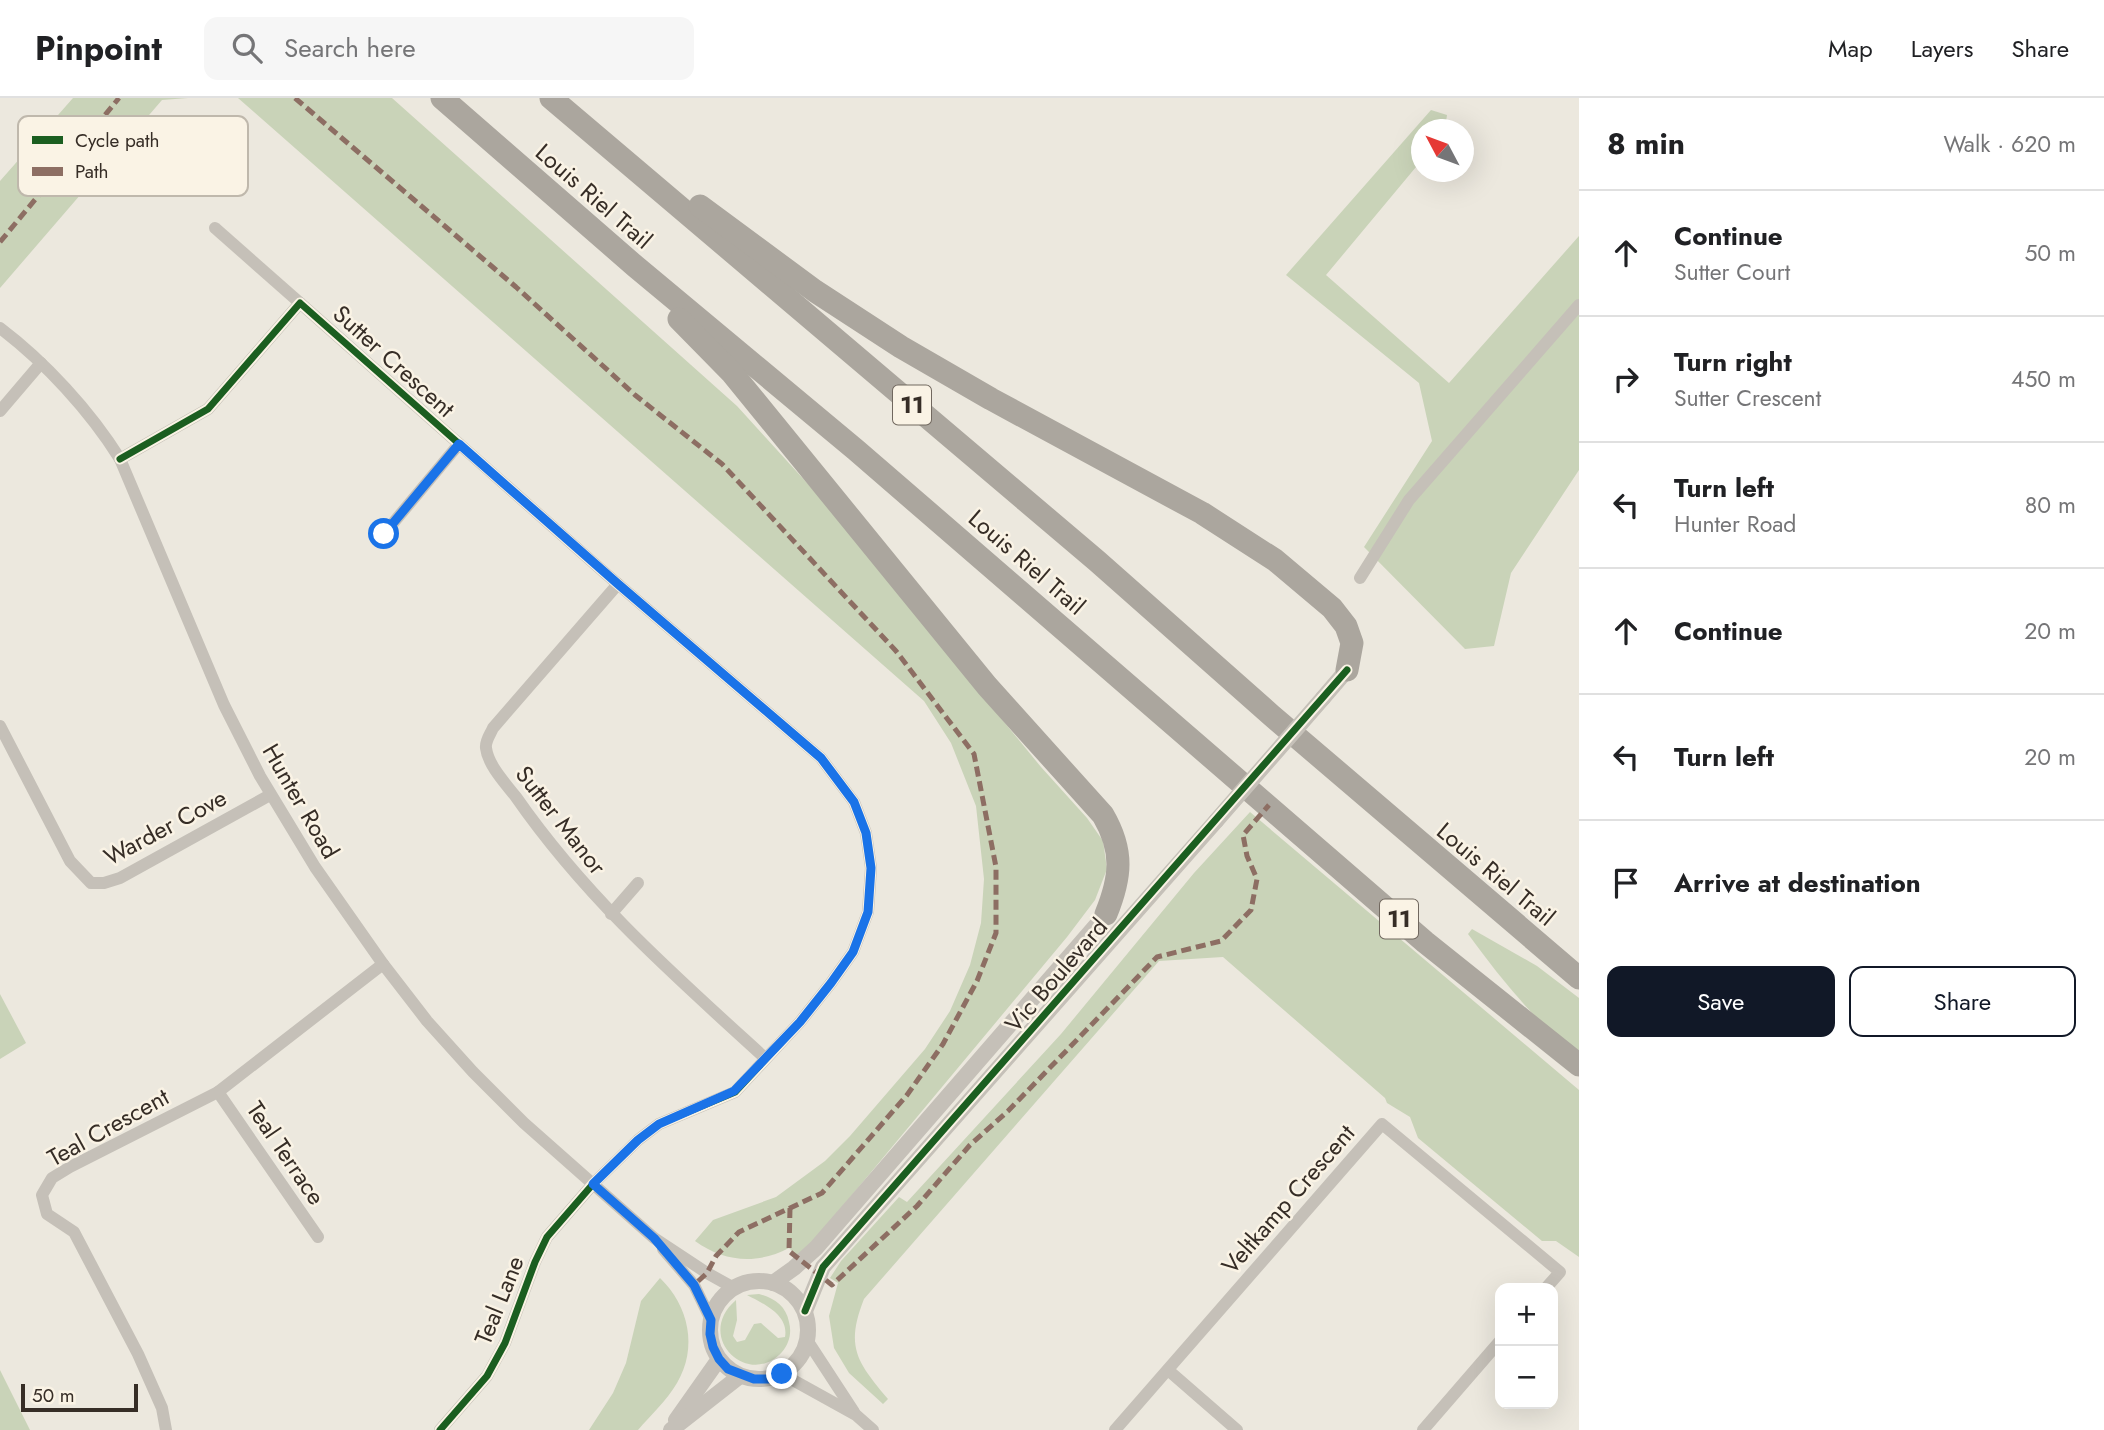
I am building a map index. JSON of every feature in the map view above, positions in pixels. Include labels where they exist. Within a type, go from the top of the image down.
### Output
[{"type":"highway","name":"Louis Riel Trail","points":[[442,98],[635,266],[856,450],[1425,942],[1579,1065]]},
{"type":"highway","name":"Louis Riel Trail","points":[[552,98],[1087,552],[1292,733],[1579,978]]},
{"type":"highway","points":[[552,98],[816,291],[901,347],[1202,513],[1275,561],[1332,608],[1346,626],[1352,643],[1347,670]]},
{"type":"highway","points":[[635,266],[652,292],[732,373],[987,686],[1103,816],[1113,833],[1118,853],[1117,888],[1106,914]]},
{"type":"street","points":[[215,228],[300,303]]},
{"type":"street","name":"Sutter Crescent","points":[[120,459],[208,409],[300,303],[618,584],[821,758],[854,802],[866,833],[871,868],[868,912],[853,952],[800,1022],[734,1091],[659,1124],[638,1140],[593,1184]]},
{"type":"street","points":[[1360,578],[1409,500],[1579,305]]},
{"type":"street","name":"Hunter Road","points":[[0,328],[41,363],[104,434],[120,459],[224,705],[270,794],[315,867],[383,964],[473,1072],[524,1122],[654,1238],[734,1288]]},
{"type":"street","points":[[0,411],[41,363]]},
{"type":"street","points":[[384,534],[459,444]]},
{"type":"street","name":"Sutter Manor","points":[[618,584],[493,728],[485,743],[488,756],[531,820],[568,867],[611,914],[641,945],[765,1058]]},
{"type":"street","name":"Vic Boulevard","points":[[805,1311],[824,1267],[1347,670]]},
{"type":"street","name":"Warder Cove","points":[[0,726],[70,861],[91,883],[104,883],[120,878],[270,794]]},
{"type":"street","points":[[611,914],[638,884]]},
{"type":"street","name":"Vic Boulevard","points":[[774,1283],[816,1248],[1106,914]]},
{"type":"street","name":"Teal Crescent","points":[[166,1430],[162,1408],[138,1354],[74,1232],[47,1214],[42,1195],[52,1178],[70,1167],[218,1092],[383,964]]},
{"type":"street","name":"Teal Terrace","points":[[218,1092],[318,1237]]},
{"type":"street","name":"Veltkamp Crescent","points":[[1115,1430],[1382,1124],[1560,1272],[1550,1283]]},
{"type":"street","name":"Teal Lane","points":[[440,1430],[487,1376],[505,1343],[547,1237],[593,1184]]},
{"type":"street","name":"Hunter Road","points":[[654,1238],[694,1285],[711,1320]]},
{"type":"street","points":[[747,1282],[774,1283],[792,1294],[805,1311],[807,1340],[798,1359],[782,1374],[768,1379],[740,1376],[728,1369],[719,1359],[710,1334],[711,1320],[715,1307],[723,1296],[734,1288],[747,1282]]},
{"type":"street","points":[[807,1340],[856,1415]]},
{"type":"street","points":[[1423,1430],[1496,1346]]},
{"type":"street","points":[[670,1430],[719,1359]]},
{"type":"street","points":[[1168,1370],[1237,1430]]},
{"type":"street","points":[[782,1374],[856,1415],[873,1430]]},
{"type":"street","points":[[670,1430],[740,1376]]},
{"type":"green space","points":[[73,98],[188,98],[162,100],[148,116],[57,116]]},
{"type":"green space","points":[[238,98],[392,98],[737,406],[858,539],[954,661],[1041,767],[1087,818],[1103,841],[1107,869],[1095,900],[802,1255],[795,1254],[789,1248],[765,1257],[741,1259],[717,1253],[695,1241],[713,1220],[776,1197],[825,1161],[925,1049],[950,1011],[970,965],[981,923],[984,879],[976,806],[951,743],[924,701]]},
{"type":"green space","points":[[1431,110],[1447,115],[1446,119],[1423,119]]},
{"type":"green space","points":[[1411,133],[1411,173],[1326,275],[1449,383],[1579,236],[1579,470],[1511,573],[1494,646],[1465,649],[1364,547],[1432,441],[1419,383],[1286,275]]},
{"type":"green space","points":[[18,161],[18,196],[79,196],[0,288],[0,181]]},
{"type":"green space","points":[[1250,812],[1579,1090],[1579,1257],[1556,1241],[1542,1241],[1418,1138],[1410,1117],[1387,1103],[1385,1098],[1223,957],[1159,961],[864,1299],[855,1330],[855,1342],[857,1353],[868,1375],[888,1399],[883,1404],[849,1373],[834,1348],[829,1316],[838,1283],[830,1278],[841,1261],[899,1197],[907,1202],[1061,1034],[1194,873]]},
{"type":"green space","points":[[1472,929],[1537,966],[1579,998],[1579,1055],[1547,1028],[1506,983],[1468,934]]},
{"type":"green space","points":[[0,994],[26,1043],[0,1059]]},
{"type":"green space","points":[[660,1278],[678,1301],[687,1328],[687,1356],[677,1383],[638,1430],[589,1430],[613,1393],[626,1363],[641,1301]]},
{"type":"green space","points":[[759,1294],[774,1300],[782,1307],[790,1326],[790,1334],[782,1352],[769,1362],[755,1365],[742,1362],[730,1354],[720,1329],[724,1314],[736,1300],[737,1320],[733,1336],[737,1342],[745,1340],[754,1324],[761,1323],[778,1338],[785,1337],[783,1322],[779,1316],[768,1306],[747,1295]]},
{"type":"green space","points":[[0,1370],[30,1430],[0,1430]]},
{"type":"marked path","points":[[104,116],[119,98]]},
{"type":"marked path","points":[[295,98],[516,287],[635,395],[722,464],[896,651],[974,754],[996,867],[996,933],[977,981],[943,1044],[907,1095],[822,1193],[739,1232],[716,1256],[707,1273],[694,1285]]},
{"type":"marked path","points":[[0,242],[38,196]]},
{"type":"marked path","points":[[790,1208],[789,1251],[832,1285],[917,1206],[970,1145],[1008,1111],[1157,957],[1221,941],[1251,910],[1257,879],[1247,856],[1243,835],[1269,805]]},
{"type":"cycle path","points":[[120,459],[208,409],[300,303],[605,573],[821,758],[854,802],[866,833],[871,868],[868,912],[853,952],[831,983],[800,1022],[735,1092],[659,1124],[638,1140],[593,1184],[547,1237],[505,1343],[487,1376],[440,1430]]},
{"type":"cycle path","points":[[805,1311],[823,1267],[1347,670]]},
{"type":"route","points":[[384,534],[459,444],[821,758],[854,802],[866,833],[871,868],[868,912],[853,952],[800,1022],[734,1091],[659,1124],[638,1140],[593,1184],[654,1238],[694,1285],[711,1320],[713,1347],[728,1369],[740,1376],[754,1379],[768,1379],[782,1374]]}]
